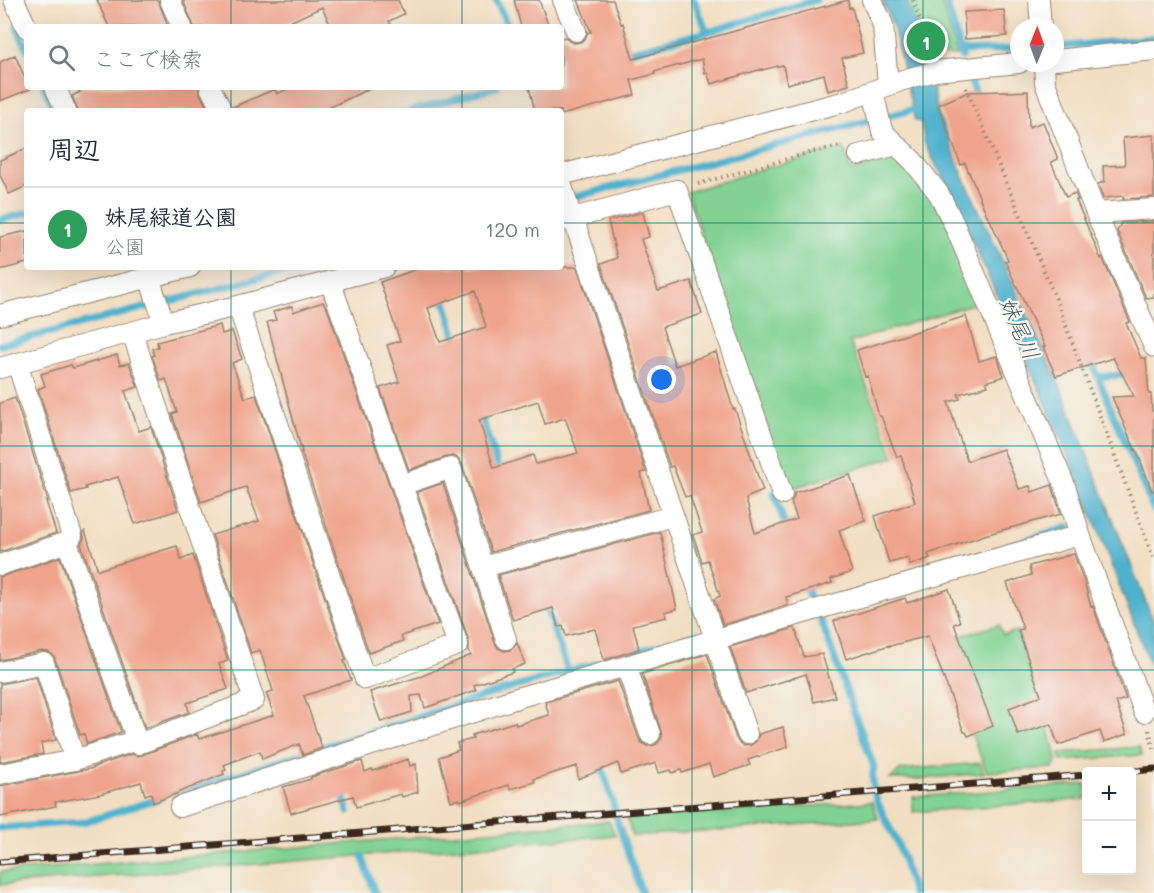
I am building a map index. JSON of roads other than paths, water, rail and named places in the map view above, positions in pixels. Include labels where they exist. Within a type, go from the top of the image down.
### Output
[{"type":"street","points":[[14,0],[25,24]]},
{"type":"street","points":[[170,0],[181,24]]},
{"type":"street","points":[[563,0],[576,31]]},
{"type":"street","points":[[872,0],[883,26],[889,138],[913,161],[933,186],[949,214],[1065,486],[1080,535],[1144,712]]},
{"type":"street","points":[[1039,0],[1040,18]]},
{"type":"street","points":[[1064,59],[1154,50]]},
{"type":"street","points":[[564,174],[843,102],[885,90],[931,72],[1010,64]]},
{"type":"street","points":[[1045,72],[1046,83],[1096,213],[1147,314],[1154,346]]},
{"type":"street","points":[[56,90],[65,108]]},
{"type":"street","points":[[212,90],[220,108]]},
{"type":"street","points":[[859,155],[889,138]]},
{"type":"street","points":[[568,216],[677,190],[782,494]]},
{"type":"street","points":[[564,198],[568,216],[747,734]]},
{"type":"street","points":[[1096,213],[1154,209]]},
{"type":"street","points":[[0,315],[177,270]]},
{"type":"street","points":[[0,565],[67,542],[72,536],[8,365],[132,333],[162,319],[238,306],[372,270]]},
{"type":"street","points":[[143,278],[162,319]]},
{"type":"street","points":[[238,306],[366,679],[458,645],[330,281]]},
{"type":"street","points":[[67,542],[138,744],[254,700],[132,333]]},
{"type":"street","points":[[402,485],[451,468],[506,639]]},
{"type":"street","points":[[483,567],[673,516]]},
{"type":"street","points":[[180,807],[517,698],[714,639],[1080,535]]},
{"type":"street","points":[[0,672],[44,663],[75,760]]},
{"type":"street","points":[[626,666],[650,734]]},
{"type":"street","points":[[0,774],[75,760],[137,740]]},
{"type":"water","name":"妹尾川","points":[[882,0],[906,0],[920,35],[938,113],[961,171],[1060,386],[1154,623],[1154,675],[1046,404],[949,189],[925,144],[921,122],[915,121],[893,25]]},
{"type":"waterway","points":[[496,0],[507,24]]},
{"type":"waterway","points":[[694,0],[707,32]]},
{"type":"waterway","points":[[624,53],[707,32],[816,0]]},
{"type":"waterway","points":[[946,0],[962,57]]},
{"type":"waterway","points":[[17,27],[24,42]]},
{"type":"waterway","points":[[1064,46],[1154,38]]},
{"type":"waterway","points":[[960,51],[1010,49]]},
{"type":"waterway","points":[[968,75],[979,100]]},
{"type":"waterway","points":[[45,90],[54,108]]},
{"type":"waterway","points":[[422,108],[486,90]]},
{"type":"waterway","points":[[567,199],[919,108]]},
{"type":"waterway","points":[[0,220],[24,214]]},
{"type":"waterway","points":[[0,345],[291,270]]},
{"type":"waterway","points":[[443,295],[458,345]]},
{"type":"waterway","points":[[1090,358],[1154,511]]},
{"type":"waterway","points":[[1098,377],[1132,374]]},
{"type":"waterway","points":[[480,412],[500,473]]},
{"type":"waterway","points":[[774,493],[787,531]]},
{"type":"waterway","points":[[1017,543],[1069,527]]},
{"type":"waterway","points":[[805,584],[811,603]]},
{"type":"waterway","points":[[544,603],[568,671]]},
{"type":"waterway","points":[[820,618],[874,767],[876,798],[899,847],[913,893]]},
{"type":"waterway","points":[[175,794],[494,693],[697,634]]},
{"type":"waterway","points":[[600,761],[618,824],[642,893]]},
{"type":"waterway","points":[[342,791],[348,812]]},
{"type":"waterway","points":[[0,828],[84,822],[161,798]]},
{"type":"waterway","points":[[362,856],[375,893]]},
{"type":"railway","points":[[1136,771],[1154,769]]},
{"type":"railway","points":[[0,862],[1082,775]]},
{"type":"place","name":"妹尾緑道公園","points":[[926,41]]}]
